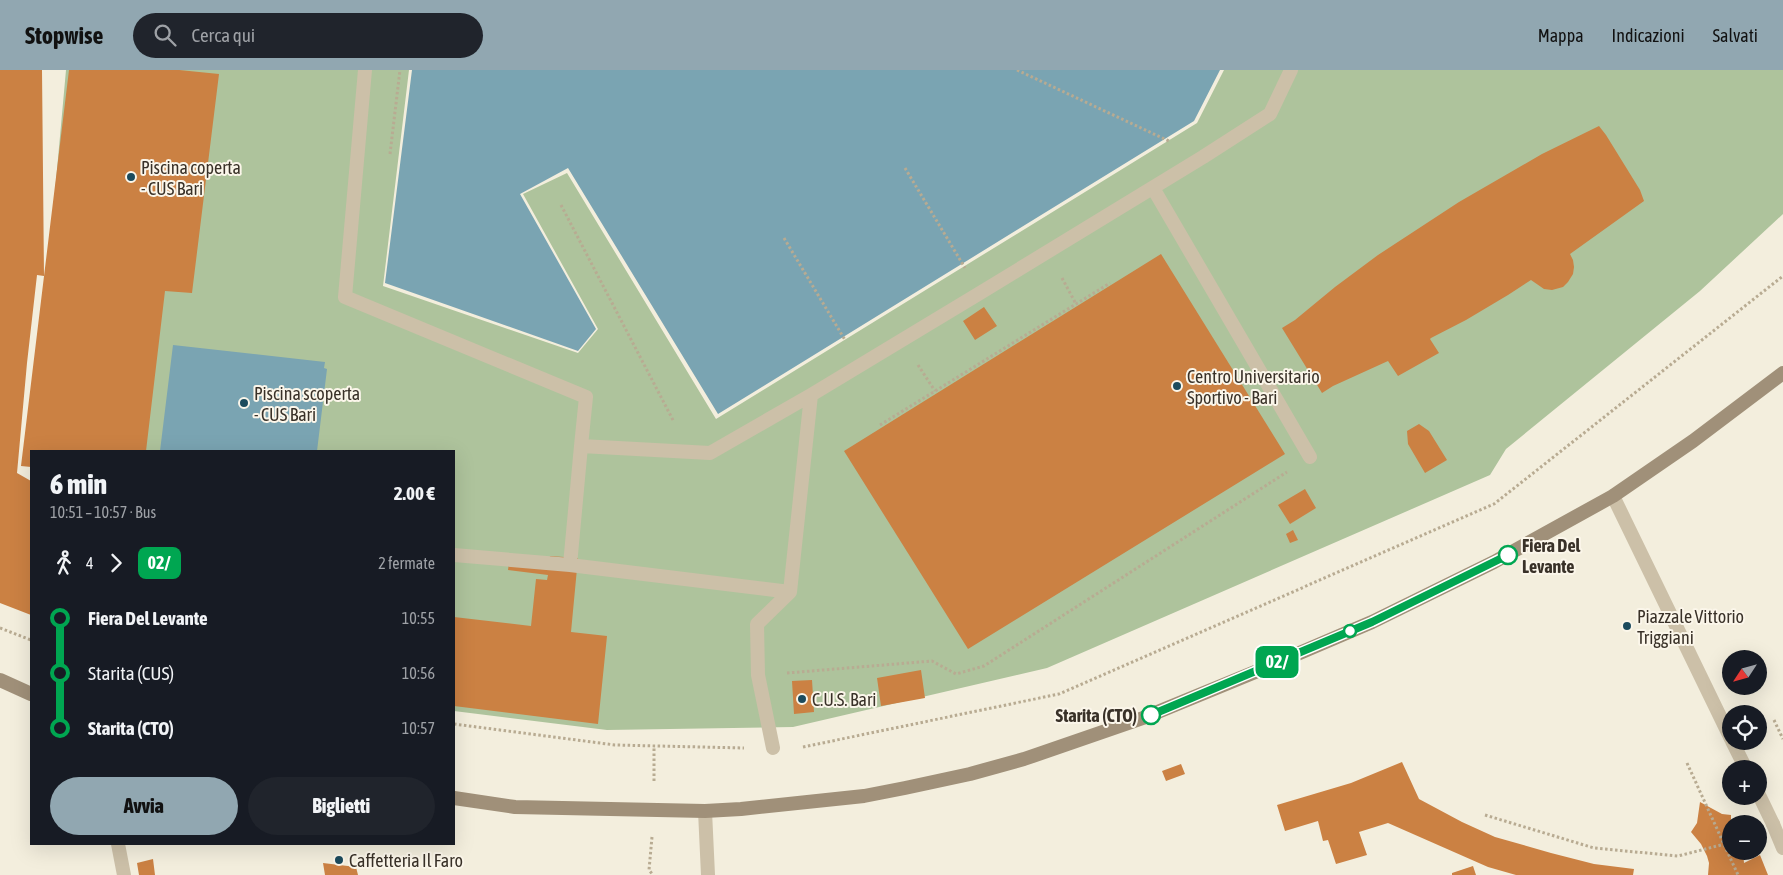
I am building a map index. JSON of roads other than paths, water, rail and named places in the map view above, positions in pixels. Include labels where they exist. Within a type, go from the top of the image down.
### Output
[{"type":"main road","points":[[455,798],[515,807],[704,811],[864,796],[970,774],[1024,759],[1143,718],[1381,618],[1494,562],[1613,496],[1693,441],[1783,373]]},
{"type":"main road","points":[[0,680],[30,694]]},
{"type":"street","points":[[365,70],[345,297],[586,397],[570,565]]},
{"type":"street","points":[[581,446],[710,453],[811,395],[1154,188],[1270,114],[1291,70]]},
{"type":"street","points":[[1154,188],[1310,457]]},
{"type":"street","points":[[773,748],[758,675],[757,624],[790,592],[811,395]]},
{"type":"street","points":[[1613,496],[1722,719]]},
{"type":"street","points":[[455,555],[570,565],[790,592]]},
{"type":"street","points":[[1764,805],[1783,848]]},
{"type":"street","points":[[704,811],[708,875]]},
{"type":"street","points":[[118,845],[124,875]]},
{"type":"water","points":[[412,70],[1220,70],[1194,121],[718,414],[568,168],[520,194],[596,329],[578,351],[385,283]]},
{"type":"water","name":"Piscina scoperta - CUS Bari","points":[[173,345],[325,362],[324,368],[327,369],[317,450],[160,450]]},
{"type":"place","name":"Piscina coperta - CUS Bari","points":[[131,177]]},
{"type":"place","name":"Centro Universitario Sportivo - Bari","points":[[1177,386]]},
{"type":"place","name":"Piscina scoperta - CUS Bari","points":[[244,403]]},
{"type":"place","name":"Fiera Del Levante","points":[[1508,555]]},
{"type":"place","name":"Piazzale Vittorio Triggiani","points":[[1627,626]]},
{"type":"place","name":"C.U.S. Bari","points":[[802,699]]},
{"type":"place","name":"Starita (CTO)","points":[[1151,715]]},
{"type":"place","name":"Caffetteria Il Faro","points":[[339,860]]}]
